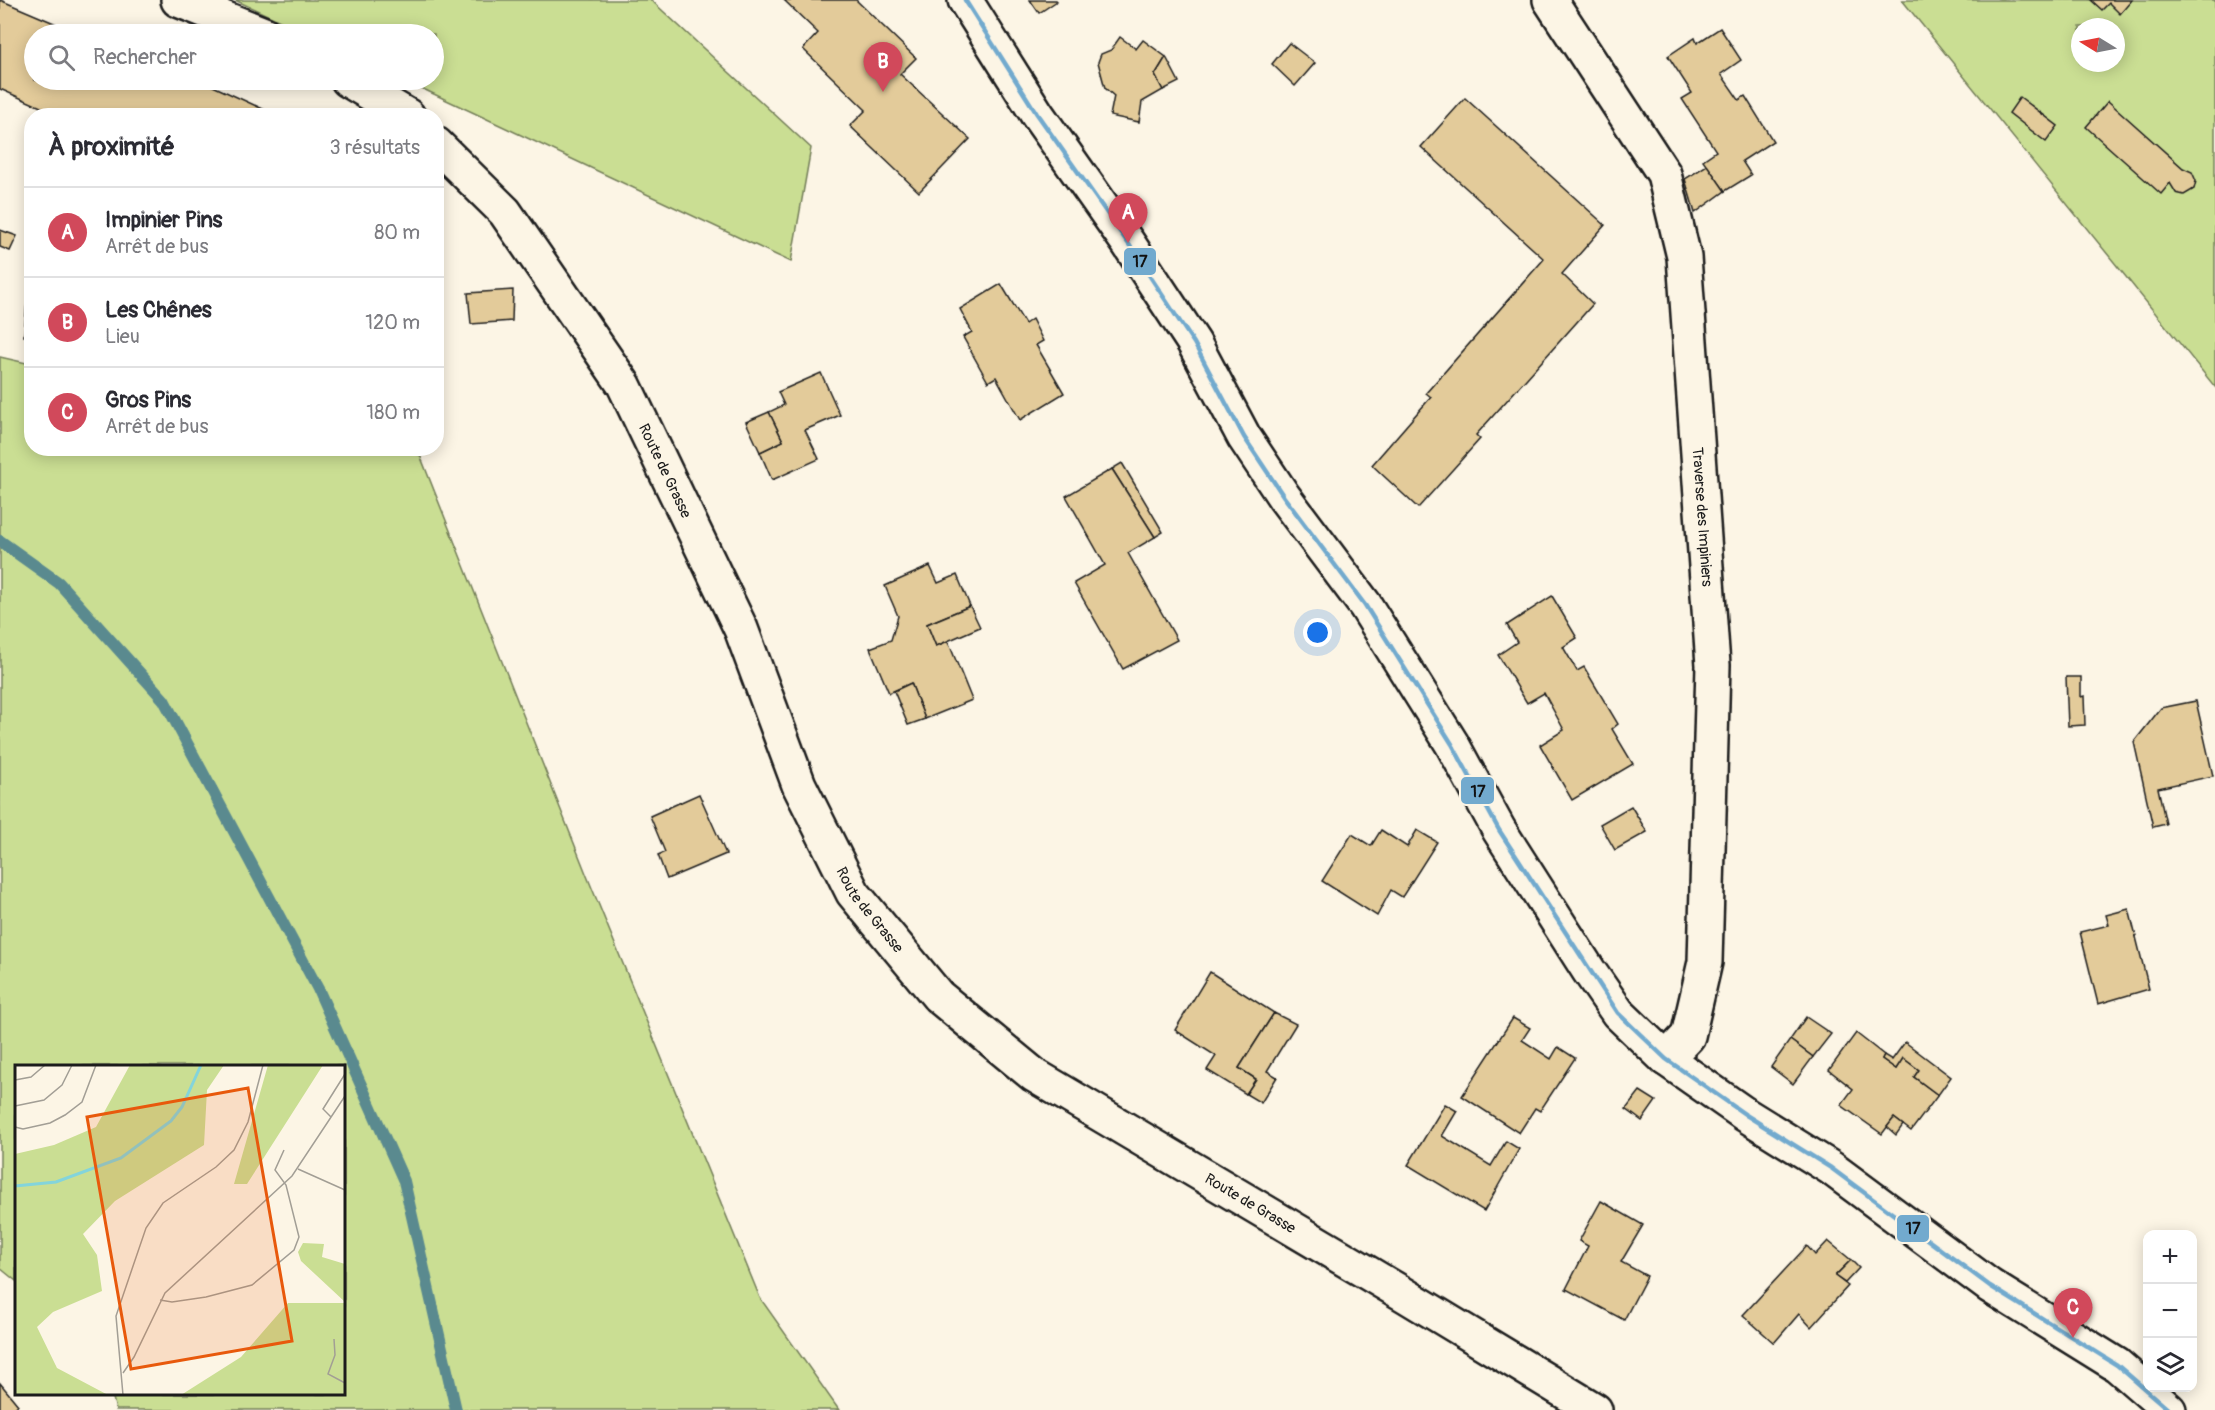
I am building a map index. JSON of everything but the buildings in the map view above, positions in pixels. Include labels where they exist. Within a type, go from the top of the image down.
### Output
[{"type":"street","points":[[178,0],[239,24]]},
{"type":"street","points":[[965,0],[1037,114],[1128,243],[1194,343],[1255,454],[1284,497],[1365,605],[1452,744],[1499,830],[1618,1013],[1666,1059],[1831,1168],[1990,1286],[2117,1365],[2146,1399],[2169,1410]]},
{"type":"street","name":"Traverse des Impiniers","points":[[1550,0],[1664,174],[1684,257],[1713,665],[1705,962],[1688,1036],[1666,1059]]},
{"type":"street","points":[[365,90],[395,108]]},
{"type":"street","name":"Route de Grasse","points":[[444,152],[505,212],[624,385],[741,628],[799,784],[853,893],[938,996],[1034,1075],[1595,1410]]},
{"type":"green space","points":[[235,0],[651,0],[811,148],[791,262],[425,90],[444,90],[444,24],[287,24]]},
{"type":"green space","points":[[1902,0],[2215,0],[2215,387]]},
{"type":"green space","points":[[0,357],[24,362],[24,456],[420,456],[587,876],[760,1298],[839,1410],[116,1410],[112,1395],[345,1395],[345,1065],[15,1065],[15,1280],[0,1268]]},
{"type":"waterway","points":[[0,541],[59,583],[164,700],[318,989],[404,1181],[456,1410]]},
{"type":"transit line","name":"17","points":[[965,0],[1037,114],[1128,243],[1194,343],[1244,437],[1284,497],[1365,605],[1452,744],[1499,830],[1618,1013],[1666,1059],[1746,1115],[1831,1168],[1990,1286],[2117,1365],[2169,1410]]},
{"type":"place","name":"Les Chênes","points":[[883,92]]},
{"type":"place","name":"Impinier Pins","points":[[1128,243]]},
{"type":"place","name":"Gros Pins","points":[[2073,1338]]}]
